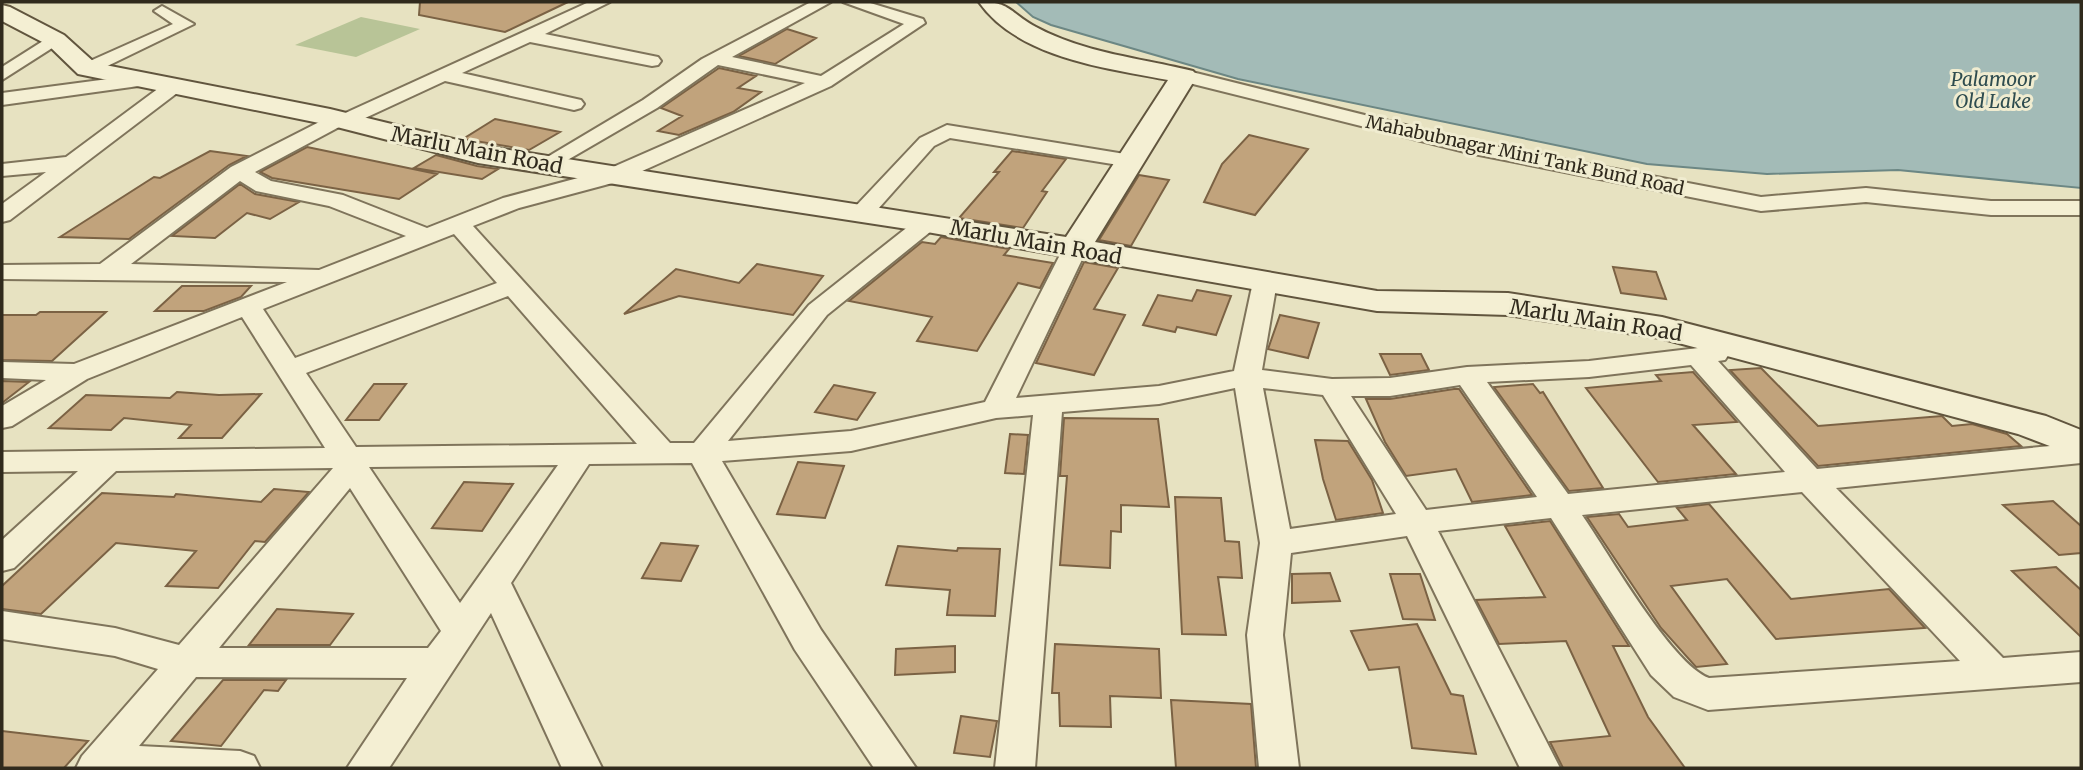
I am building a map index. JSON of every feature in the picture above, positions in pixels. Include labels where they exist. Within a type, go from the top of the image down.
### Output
[{"type":"street","points":[[107,271],[239,173],[341,121],[602,2]]},
{"type":"street","points":[[545,165],[650,104],[716,59],[823,2]]},
{"type":"street","points":[[2,419],[77,373],[511,203],[612,176],[824,82],[918,23],[851,2]]},
{"type":"street","name":"Mahabubnagar Mini Tank Bund Road","points":[[990,2],[1005,20],[1037,36],[1091,54],[1469,147],[1761,204],[1866,195],[1991,208],[2081,208]]},
{"type":"street","points":[[2,12],[54,39],[87,69],[186,24],[162,11]]},
{"type":"street","points":[[527,36],[652,61]]},
{"type":"street","points":[[2,75],[54,39]]},
{"type":"street","points":[[716,59],[824,82]]},
{"type":"street","name":"Marlu Main Road","points":[[87,69],[341,121],[478,154],[927,223],[1377,301],[1508,304],[1662,328],[2032,425],[2081,446]]},
{"type":"street","points":[[444,75],[574,104]]},
{"type":"street","points":[[996,409],[1075,248],[1184,76]]},
{"type":"street","points":[[2,99],[160,83]]},
{"type":"street","points":[[2,215],[72,163],[160,83]]},
{"type":"street","points":[[862,213],[927,142],[947,131],[1131,160]]},
{"type":"street","points":[[2,170],[72,163]]},
{"type":"street","points":[[239,173],[264,186],[335,200],[428,236]]},
{"type":"street","points":[[702,453],[818,310],[927,223]]},
{"type":"street","points":[[457,224],[662,453]]},
{"type":"street","points":[[2,272],[107,271],[325,276]]},
{"type":"street","points":[[1265,282],[1247,377],[1276,543],[1265,635],[1279,768]]},
{"type":"street","points":[[290,369],[512,285]]},
{"type":"street","points":[[248,306],[460,631]]},
{"type":"street","points":[[2,462],[349,461],[702,453],[851,441],[996,409],[1048,407],[1159,395],[1247,377],[1332,388],[1390,387],[1467,375],[1589,369],[1744,349]]},
{"type":"street","points":[[1698,356],[1809,480],[1994,672]]},
{"type":"street","points":[[2,370],[77,373]]},
{"type":"street","points":[[1467,375],[1559,505],[1664,665],[1687,685],[1708,694],[2081,667]]},
{"type":"street","points":[[1332,388],[1417,522],[1540,768]]},
{"type":"street","points":[[1015,768],[1048,407]]},
{"type":"street","points":[[702,453],[808,640],[896,768]]},
{"type":"street","points":[[1276,543],[1559,505],[2081,453]]},
{"type":"street","points":[[367,768],[581,454]]},
{"type":"street","points":[[2,559],[109,460]]},
{"type":"street","points":[[99,765],[187,662],[349,461]]},
{"type":"street","points":[[494,582],[582,768]]},
{"type":"street","points":[[2,625],[115,642],[187,662],[294,665],[438,663]]},
{"type":"street","points":[[99,765],[240,768]]},
{"type":"green space","points":[[361,17],[420,29],[356,57],[295,45]]},
{"type":"water","name":"Palamoor Old Lake","points":[[1016,2],[2081,2],[2081,188],[1898,170],[1767,174],[1647,164],[1238,79],[1051,25],[1033,17]]},
{"type":"building","points":[[420,2],[568,2],[505,32],[419,15]]},
{"type":"building","points":[[787,29],[816,38],[775,64],[739,56]]},
{"type":"building","points":[[719,68],[756,76],[738,88],[761,92],[733,112],[679,135],[658,131],[682,116],[661,108]]},
{"type":"building","points":[[495,119],[560,132],[529,150],[463,139]]},
{"type":"building","points":[[1249,135],[1308,149],[1255,215],[1204,202],[1222,164]]},
{"type":"building","points":[[307,147],[437,174],[399,199],[272,178],[260,172]]},
{"type":"building","points":[[210,151],[247,156],[229,165],[129,239],[60,237],[154,177],[160,178]]},
{"type":"building","points":[[1012,151],[1066,159],[1042,191],[1047,192],[1023,228],[959,218],[999,172],[994,172]]},
{"type":"building","points":[[436,155],[498,169],[482,179],[414,168]]},
{"type":"building","points":[[1139,175],[1169,180],[1131,246],[1099,240]]},
{"type":"building","points":[[240,184],[255,194],[299,202],[270,219],[247,213],[215,238],[172,236]]},
{"type":"building","points":[[941,237],[1009,249],[1004,255],[1053,263],[1040,288],[1018,283],[977,351],[917,341],[932,317],[849,301],[922,242],[935,244]]},
{"type":"building","points":[[1084,262],[1118,268],[1094,309],[1125,315],[1094,375],[1036,363]]},
{"type":"building","points":[[757,264],[823,276],[793,315],[679,296],[624,314],[676,269],[739,283]]},
{"type":"building","points":[[1613,267],[1656,272],[1666,299],[1621,293]]},
{"type":"building","points":[[182,286],[251,286],[241,297],[204,311],[155,311]]},
{"type":"building","points":[[1197,290],[1231,296],[1216,335],[1177,327],[1175,332],[1143,325],[1158,295],[1192,301]]},
{"type":"building","points":[[40,312],[106,312],[52,361],[2,360],[2,315],[36,315]]},
{"type":"building","points":[[1280,315],[1319,323],[1308,358],[1268,349]]},
{"type":"building","points":[[1380,354],[1421,354],[1429,370],[1390,375]]},
{"type":"building","points":[[1761,368],[1818,426],[1942,416],[1952,426],[1972,424],[2007,434],[2021,446],[1818,466],[1730,370]]},
{"type":"building","points":[[1693,372],[1737,422],[1693,425],[1736,474],[1658,482],[1586,388],[1661,381],[1656,375]]},
{"type":"building","points":[[2,381],[29,382],[2,403]]},
{"type":"building","points":[[374,384],[406,384],[379,420],[346,420]]},
{"type":"building","points":[[1533,384],[1540,393],[1543,392],[1603,488],[1569,491],[1494,387]]},
{"type":"building","points":[[834,385],[875,393],[857,420],[815,412]]},
{"type":"building","points":[[1459,389],[1532,495],[1472,502],[1456,469],[1406,476],[1385,442],[1366,399],[1390,399]]},
{"type":"building","points":[[177,392],[261,394],[222,438],[179,438],[191,425],[124,418],[111,430],[49,428],[86,395],[170,398]]},
{"type":"building","points":[[1064,418],[1158,419],[1169,507],[1121,505],[1121,532],[1111,531],[1110,568],[1060,565],[1067,476],[1060,476]]},
{"type":"building","points":[[1010,434],[1028,435],[1024,474],[1005,473]]},
{"type":"building","points":[[1315,440],[1348,441],[1372,480],[1383,513],[1336,520],[1323,479]]},
{"type":"building","points":[[798,462],[844,466],[825,518],[777,514]]},
{"type":"building","points":[[464,482],[513,484],[482,531],[432,528]]},
{"type":"building","points":[[274,489],[309,492],[265,542],[255,541],[218,588],[166,586],[196,551],[116,543],[41,614],[2,609],[2,586],[102,493],[174,497],[176,494],[261,502]]},
{"type":"building","points":[[1175,497],[1221,498],[1225,541],[1239,542],[1242,578],[1218,577],[1226,635],[1182,634]]},
{"type":"building","points":[[2053,501],[2081,526],[2081,553],[2059,555],[2003,505]]},
{"type":"building","points":[[1709,504],[1791,599],[1889,589],[1925,628],[1776,639],[1727,579],[1671,586],[1727,664],[1696,667],[1661,628],[1587,517],[1619,514],[1628,527],[1687,520],[1677,508]]},
{"type":"building","points":[[1550,521],[1629,646],[1613,646],[1648,717],[1685,768],[1563,768],[1550,742],[1610,736],[1566,641],[1499,644],[1476,600],[1545,597],[1505,526]]},
{"type":"building","points":[[661,543],[698,546],[681,581],[642,578]]},
{"type":"building","points":[[898,546],[957,551],[958,548],[1000,549],[995,616],[947,615],[950,590],[886,585]]},
{"type":"building","points":[[2056,567],[2081,590],[2081,637],[2012,571]]},
{"type":"building","points":[[1330,573],[1340,601],[1292,603],[1292,574]]},
{"type":"building","points":[[1390,574],[1420,574],[1435,620],[1403,619]]},
{"type":"building","points":[[277,609],[353,614],[330,645],[249,645]]},
{"type":"building","points":[[1417,624],[1451,694],[1463,696],[1476,754],[1412,748],[1399,667],[1369,670],[1351,631]]},
{"type":"building","points":[[1055,644],[1159,649],[1161,698],[1110,696],[1111,727],[1060,726],[1059,693],[1052,693]]},
{"type":"building","points":[[955,646],[955,672],[895,675],[896,649]]},
{"type":"building","points":[[223,680],[286,680],[278,691],[264,690],[221,746],[171,741]]},
{"type":"building","points":[[1171,700],[1251,704],[1256,768],[1176,768]]},
{"type":"building","points":[[961,716],[997,721],[990,757],[954,753]]},
{"type":"building","points":[[2,731],[88,741],[64,768],[2,768]]}]
